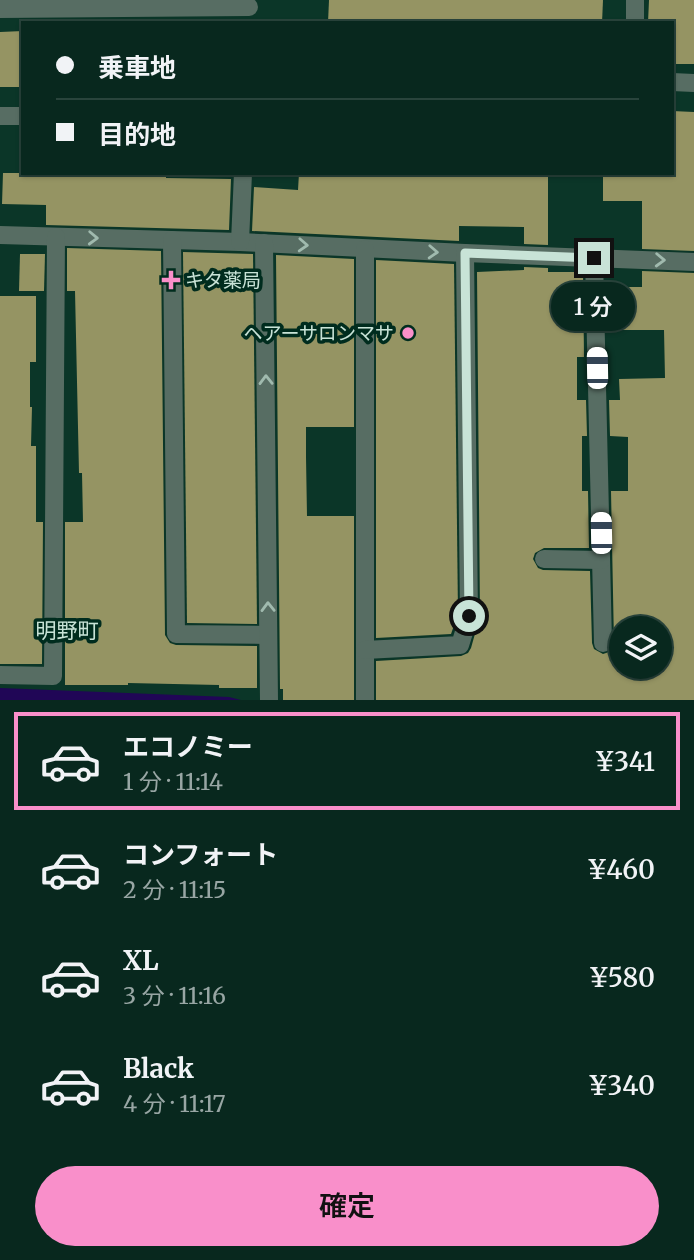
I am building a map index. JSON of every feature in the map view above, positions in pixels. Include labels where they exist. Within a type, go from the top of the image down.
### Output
[{"type":"street","points":[[635,0],[635,21]]},
{"type":"street","points":[[0,9],[249,10]]},
{"type":"street","points":[[674,82],[694,83]]},
{"type":"street","points":[[0,116],[21,116]]},
{"type":"street","points":[[240,242],[243,175]]},
{"type":"street","points":[[0,235],[240,242],[694,262]]},
{"type":"street","points":[[0,674],[53,676],[56,237]]},
{"type":"street","points":[[172,240],[176,634],[268,635]]},
{"type":"street","points":[[264,243],[269,700]]},
{"type":"street","points":[[365,249],[365,700]]},
{"type":"street","points":[[365,650],[460,645],[469,616],[465,253]]},
{"type":"street","points":[[594,258],[603,643]]},
{"type":"street","points":[[544,559],[601,560]]},
{"type":"shaded area","points":[[0,688],[229,697],[241,700],[0,700]]},
{"type":"building","points":[[329,0],[603,0],[602,21],[328,21]]},
{"type":"building","points":[[649,0],[694,0],[694,64],[674,64],[674,21],[648,21]]},
{"type":"building","points":[[21,31],[21,87],[0,87],[0,32]]},
{"type":"building","points":[[674,111],[694,112],[694,251],[642,249],[642,201],[603,201],[603,175],[674,175]]},
{"type":"building","points":[[3,173],[166,175],[166,178],[231,179],[229,230],[46,225],[46,205],[2,204]]},
{"type":"building","points":[[299,175],[548,175],[548,245],[524,244],[524,227],[459,226],[459,241],[252,231],[254,187],[298,190]]},
{"type":"building","points":[[67,248],[161,251],[165,635],[170,643],[176,645],[257,646],[257,688],[128,683],[65,685],[65,522],[83,522],[82,473],[79,473],[75,291],[67,291]]},
{"type":"building","points":[[183,252],[253,254],[257,624],[187,623]]},
{"type":"building","points":[[20,254],[45,254],[44,291],[19,291]]},
{"type":"building","points":[[276,255],[354,259],[354,427],[306,427],[306,457],[307,516],[354,516],[354,700],[283,700],[283,689],[280,689]]},
{"type":"building","points":[[376,260],[454,264],[458,614],[451,634],[376,638]]},
{"type":"building","points":[[524,267],[548,268],[548,272],[583,272],[584,357],[577,357],[577,400],[586,400],[587,436],[582,436],[582,491],[588,491],[589,548],[544,548],[535,553],[533,559],[538,568],[543,570],[590,571],[592,643],[594,649],[603,654],[609,652],[609,679],[672,679],[672,616],[613,616],[611,491],[628,491],[628,437],[610,436],[609,400],[620,400],[619,379],[665,378],[664,330],[607,330],[606,287],[642,287],[642,271],[694,273],[694,700],[376,700],[376,661],[461,656],[468,653],[480,616],[477,272],[524,270]]},
{"type":"building","points":[[0,296],[36,296],[36,362],[30,362],[30,407],[31,446],[36,446],[36,522],[43,522],[42,664],[0,664]]},
{"type":"place","name":"キタ薬局","points":[[171,280]]},
{"type":"place","name":"ヘアーサロンマサ","points":[[408,333]]},
{"type":"district","name":"明野町","points":[[67,631]]},
{"type":"route","points":[[469,616],[465,253],[594,258]]}]
